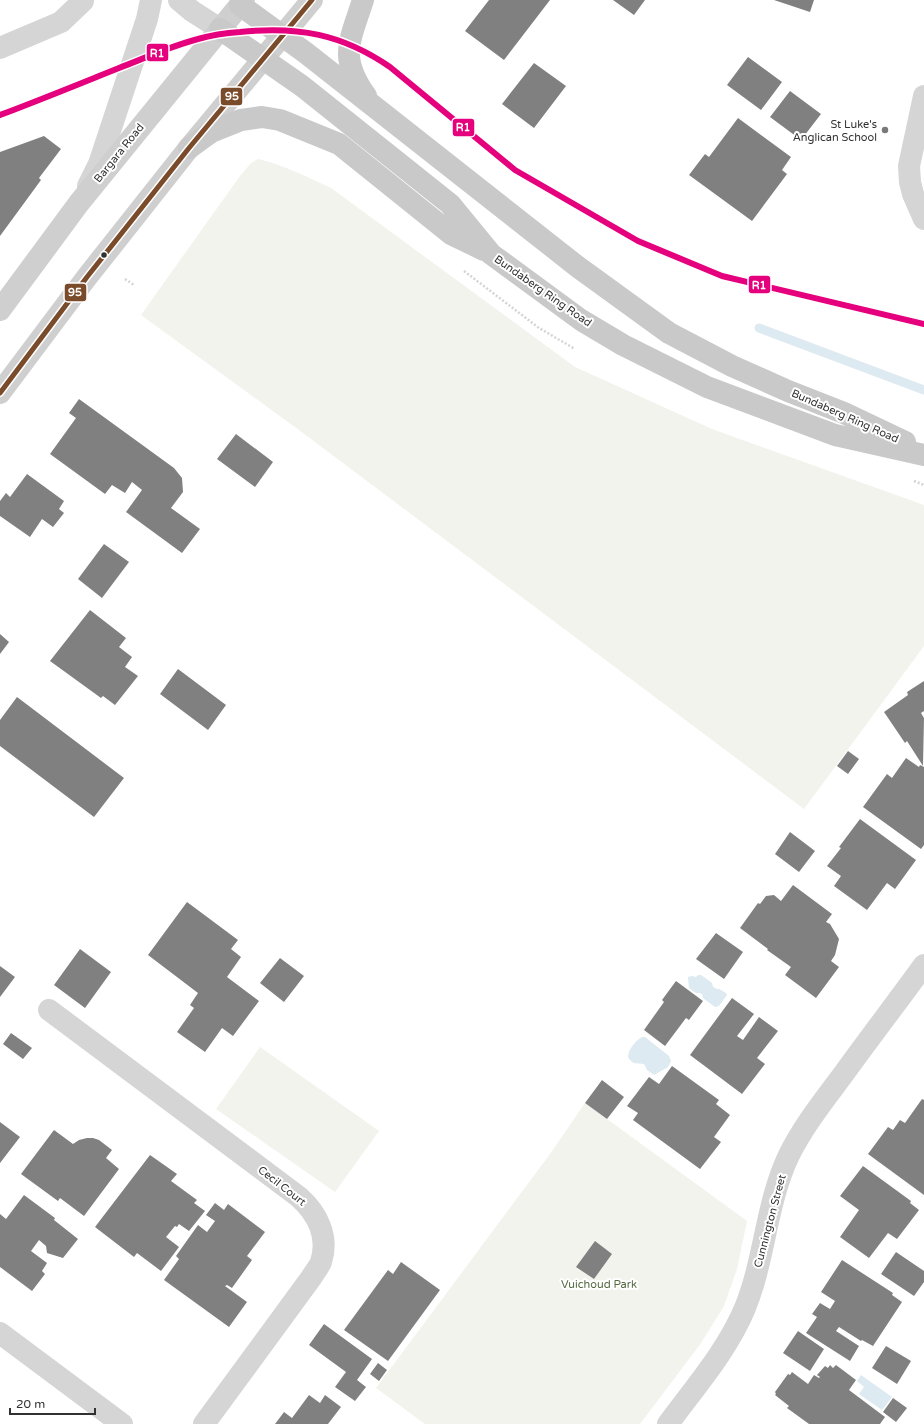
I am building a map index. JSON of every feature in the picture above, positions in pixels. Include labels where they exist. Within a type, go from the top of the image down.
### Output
[{"type":"main road","points":[[0,393],[87,277],[189,148],[312,0]]},
{"type":"main road","points":[[363,0],[349,44],[348,53],[354,77],[376,109]]},
{"type":"main road","name":"Bargara Road","points":[[0,310],[79,203],[220,29],[239,2]]},
{"type":"main road","name":"Bundaberg Ring Road","points":[[239,2],[578,267],[669,333],[732,366],[788,391],[844,413],[924,451]]},
{"type":"main road","name":"Bundaberg Ring Road","points":[[220,29],[302,86],[450,204],[491,254],[581,320],[623,344],[707,387],[835,435],[924,455]]},
{"type":"main road","points":[[189,148],[211,132],[241,120],[262,117],[280,120],[339,144],[451,234],[491,254]]},
{"type":"street","points":[[79,203],[99,164],[147,19],[151,0]]},
{"type":"street","points":[[179,0],[192,11],[220,29]]},
{"type":"street","points":[[0,48],[61,22],[83,1]]},
{"type":"street","points":[[924,96],[909,166],[910,182],[913,194],[924,219]]},
{"type":"street","name":"Cunnington Street","points":[[668,1424],[729,1341],[745,1308],[756,1274],[765,1229],[776,1188],[789,1155],[806,1125],[924,965]]},
{"type":"street","name":"Cecil Court","points":[[49,1010],[299,1197],[309,1206],[318,1220],[323,1234],[324,1249],[320,1263],[311,1278],[204,1424]]},
{"type":"street","points":[[0,1333],[122,1424]]},
{"type":"path","points":[[125,279],[134,285]]},
{"type":"green space","points":[[258,159],[286,168],[331,188],[575,367],[712,429],[924,505],[924,646],[804,809],[299,430],[141,315],[240,176],[251,163]]},
{"type":"green space","points":[[260,1047],[379,1131],[335,1192],[216,1109]]},
{"type":"green space","name":"Vuichoud Park","points":[[585,1103],[747,1221],[737,1269],[724,1306],[701,1343],[640,1424],[425,1424],[376,1388],[550,1154]]},
{"type":"shaded area","points":[[701,975],[712,983],[713,987],[726,993],[727,995],[719,1006],[715,1007],[703,998],[702,994],[696,993],[689,988],[688,977],[696,977]]},
{"type":"shaded area","points":[[642,1037],[645,1037],[669,1056],[671,1061],[668,1067],[654,1075],[647,1070],[644,1064],[633,1062],[628,1057],[632,1046]]},
{"type":"shaded area","points":[[861,1375],[892,1397],[882,1410],[859,1394],[864,1387],[857,1381]]},
{"type":"building","points":[[489,0],[550,0],[504,60],[465,31]]},
{"type":"building","points":[[613,0],[645,0],[634,15]]},
{"type":"building","points":[[774,0],[814,0],[810,12]]},
{"type":"building","points":[[748,57],[782,82],[761,110],[727,85]]},
{"type":"building","points":[[534,63],[566,86],[534,128],[502,104]]},
{"type":"building","points":[[790,91],[821,114],[801,140],[770,117]]},
{"type":"building","points":[[738,118],[791,157],[782,170],[787,174],[752,221],[689,175],[705,154],[709,157]]},
{"type":"building","points":[[44,136],[61,149],[39,178],[41,180],[0,236],[0,152]]},
{"type":"building","points":[[79,399],[174,468],[182,478],[183,492],[171,508],[200,529],[182,553],[126,512],[142,490],[132,482],[125,493],[112,485],[105,494],[50,454],[76,418],[69,413]]},
{"type":"building","points":[[236,434],[273,462],[255,487],[217,459]]},
{"type":"building","points":[[27,474],[64,501],[59,509],[64,513],[53,527],[42,519],[30,537],[0,516],[0,501],[6,493],[10,497]]},
{"type":"building","points":[[104,544],[129,562],[102,598],[78,579]]},
{"type":"building","points":[[90,610],[126,638],[119,647],[132,657],[125,667],[138,676],[115,705],[103,696],[101,698],[50,661]]},
{"type":"building","points":[[0,634],[9,642],[0,654]]},
{"type":"building","points":[[178,669],[226,705],[208,730],[160,694]]},
{"type":"building","points":[[924,681],[924,711],[921,713],[924,718],[923,766],[907,741],[905,743],[884,712],[908,695],[907,692]]},
{"type":"building","points":[[17,697],[124,778],[94,817],[0,746],[0,720]]},
{"type":"building","points":[[848,751],[859,759],[848,774],[837,766]]},
{"type":"building","points":[[906,758],[919,767],[920,765],[924,767],[924,845],[921,849],[863,807],[887,774],[892,778]]},
{"type":"building","points":[[860,819],[916,860],[895,889],[887,883],[867,910],[834,886],[841,876],[827,866]]},
{"type":"building","points":[[790,832],[815,851],[799,872],[775,854]]},
{"type":"building","points":[[793,885],[832,914],[826,922],[830,924],[839,939],[835,955],[831,961],[839,967],[816,998],[785,975],[791,967],[740,928],[758,903],[760,904],[766,896],[774,895],[781,901]]},
{"type":"building","points":[[187,902],[238,940],[231,949],[241,957],[227,977],[259,1001],[233,1036],[222,1028],[205,1052],[177,1032],[194,1008],[190,1005],[198,993],[148,955]]},
{"type":"building","points":[[716,933],[743,952],[724,979],[696,959]]},
{"type":"building","points":[[80,949],[111,972],[85,1008],[54,985]]},
{"type":"building","points":[[280,958],[304,976],[284,1002],[260,983]]},
{"type":"building","points":[[0,966],[15,977],[0,997]]},
{"type":"building","points":[[676,981],[703,1001],[689,1020],[686,1018],[665,1046],[644,1030],[664,1002],[662,1000]]},
{"type":"building","points":[[732,998],[754,1014],[737,1036],[743,1040],[759,1017],[778,1031],[757,1058],[765,1064],[742,1094],[690,1055]]},
{"type":"building","points":[[11,1033],[32,1048],[23,1059],[3,1044]]},
{"type":"building","points":[[672,1066],[719,1100],[716,1104],[730,1115],[714,1137],[721,1142],[700,1169],[633,1120],[638,1113],[627,1106],[649,1077],[659,1084]]},
{"type":"building","points":[[602,1080],[624,1097],[607,1119],[585,1103]]},
{"type":"building","points":[[922,1099],[924,1100],[924,1195],[868,1154],[888,1127],[893,1130],[900,1120],[905,1123]]},
{"type":"building","points":[[0,1122],[20,1137],[0,1163]]},
{"type":"building","points":[[54,1130],[73,1144],[79,1140],[87,1138],[99,1140],[112,1150],[106,1158],[119,1169],[84,1216],[60,1198],[58,1201],[21,1174]]},
{"type":"building","points":[[150,1155],[177,1174],[171,1181],[197,1200],[194,1203],[205,1211],[189,1231],[179,1224],[177,1227],[175,1226],[166,1237],[179,1247],[161,1271],[137,1253],[134,1257],[95,1227]]},
{"type":"building","points":[[863,1166],[911,1201],[910,1203],[919,1210],[897,1239],[888,1233],[869,1258],[840,1237],[859,1210],[840,1196]]},
{"type":"building","points":[[24,1195],[55,1218],[54,1220],[78,1239],[63,1258],[47,1253],[46,1246],[39,1240],[31,1251],[47,1263],[42,1271],[45,1274],[32,1291],[0,1267],[0,1214],[6,1219]]},
{"type":"building","points":[[215,1203],[224,1210],[228,1204],[265,1232],[247,1256],[252,1260],[232,1288],[227,1285],[225,1286],[247,1302],[229,1327],[164,1280],[179,1259],[176,1256],[198,1225],[207,1232],[215,1221],[206,1215]]},
{"type":"building","points":[[595,1241],[612,1254],[594,1279],[576,1267]]},
{"type":"building","points":[[896,1252],[924,1271],[924,1282],[914,1296],[881,1274]]},
{"type":"building","points":[[842,1260],[893,1293],[892,1295],[902,1302],[873,1346],[862,1340],[861,1341],[839,1327],[836,1331],[859,1346],[850,1361],[806,1333],[817,1317],[812,1314],[820,1303],[830,1309],[835,1301],[821,1292]]},
{"type":"building","points":[[401,1262],[440,1290],[388,1361],[344,1330],[388,1270],[393,1274]]},
{"type":"building","points":[[324,1324],[372,1359],[357,1380],[366,1387],[355,1401],[335,1387],[346,1372],[309,1345]]},
{"type":"building","points":[[798,1331],[824,1349],[810,1371],[783,1353]]},
{"type":"building","points":[[886,1346],[911,1361],[897,1384],[872,1368]]},
{"type":"building","points":[[378,1363],[387,1370],[379,1381],[370,1374]]},
{"type":"building","points":[[830,1365],[833,1368],[836,1365],[856,1380],[849,1390],[885,1417],[880,1424],[809,1424],[787,1408],[789,1406],[775,1395],[775,1392],[788,1374],[790,1375],[792,1372],[808,1384],[814,1375],[819,1378],[820,1377],[817,1375],[825,1366],[828,1368]]},
{"type":"building","points":[[309,1395],[320,1403],[325,1395],[341,1407],[328,1424],[275,1424],[284,1412],[292,1418]]},
{"type":"building","points":[[893,1398],[907,1408],[896,1422],[883,1412]]},
{"type":"waterway","points":[[759,328],[924,390]]},
{"type":"transit line","name":"95","points":[[0,393],[87,277],[189,148],[312,0]]},
{"type":"transit line","name":"R1","points":[[0,115],[168,49],[203,38],[261,30],[281,30],[319,35],[354,47],[390,67],[515,170],[638,241],[722,276],[924,324]]},
{"type":"place","name":"St Luke's Anglican School","points":[[885,130]]}]
